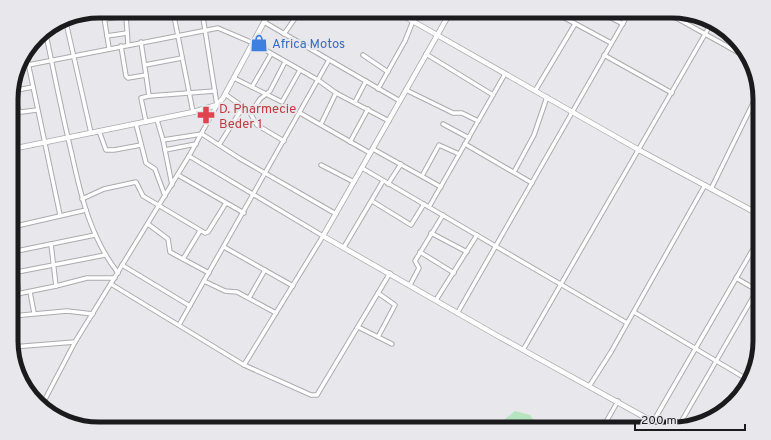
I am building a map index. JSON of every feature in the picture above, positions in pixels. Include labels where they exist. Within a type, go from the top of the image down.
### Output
[{"type":"street","points":[[110,48],[104,19],[111,18]]},
{"type":"street","points":[[126,18],[128,44]]},
{"type":"street","points":[[174,18],[193,112]]},
{"type":"street","points":[[203,18],[217,105]]},
{"type":"street","points":[[260,18],[284,34],[400,101]]},
{"type":"street","points":[[45,400],[76,342],[190,156],[266,18]]},
{"type":"street","points":[[284,34],[295,18]]},
{"type":"street","points":[[408,18],[639,150],[753,211]]},
{"type":"street","points":[[244,364],[336,214],[447,18]]},
{"type":"street","points":[[565,18],[611,43]]},
{"type":"street","points":[[611,18],[623,24]]},
{"type":"street","points":[[458,312],[626,18]]},
{"type":"street","points":[[677,18],[738,53]]},
{"type":"street","points":[[378,89],[413,21]]},
{"type":"street","points":[[535,90],[576,24]]},
{"type":"street","points":[[66,25],[91,133]]},
{"type":"street","points":[[523,350],[709,27]]},
{"type":"street","points":[[25,66],[128,44],[206,31],[214,28],[222,29],[253,43],[318,80],[336,93],[389,121]]},
{"type":"street","points":[[107,36],[127,33]]},
{"type":"street","points":[[47,38],[67,137],[82,199],[95,235],[105,255],[118,273]]},
{"type":"street","points":[[141,42],[149,96]]},
{"type":"street","points":[[121,46],[126,76],[128,78],[146,75]]},
{"type":"street","points":[[252,88],[271,54]]},
{"type":"street","points":[[426,54],[493,95]]},
{"type":"street","points":[[363,55],[388,72]]},
{"type":"street","points":[[604,55],[672,93]]},
{"type":"street","points":[[145,65],[182,58]]},
{"type":"street","points":[[179,325],[244,213],[329,60]]},
{"type":"street","points":[[27,61],[60,216]]},
{"type":"street","points":[[251,113],[260,99],[266,95],[285,62]]},
{"type":"street","points":[[234,78],[282,102],[300,70]]},
{"type":"street","points":[[429,207],[505,74]]},
{"type":"street","points":[[355,102],[366,81]]},
{"type":"street","points":[[19,90],[33,87]]},
{"type":"street","points":[[406,90],[453,113],[462,113],[478,121]]},
{"type":"street","points":[[146,122],[141,98],[149,96],[215,91]]},
{"type":"street","points":[[321,124],[336,93]]},
{"type":"street","points":[[225,94],[251,113],[257,125],[284,141]]},
{"type":"street","points":[[514,172],[534,135],[547,97]]},
{"type":"street","points":[[711,188],[753,103]]},
{"type":"street","points":[[18,148],[157,120],[217,105]]},
{"type":"street","points":[[219,145],[243,107]]},
{"type":"street","points":[[18,108],[21,112],[38,110]]},
{"type":"street","points":[[350,142],[368,109]]},
{"type":"street","points":[[300,113],[350,142],[401,164],[440,187]]},
{"type":"street","points":[[157,120],[163,140],[172,186]]},
{"type":"street","points":[[136,124],[146,163],[155,169],[165,196]]},
{"type":"street","points":[[443,124],[469,138]]},
{"type":"street","points":[[99,131],[106,150],[141,145]]},
{"type":"street","points":[[163,140],[202,134],[266,174],[336,214]]},
{"type":"street","points":[[165,150],[196,144]]},
{"type":"street","points":[[465,144],[532,183]]},
{"type":"street","points":[[422,176],[439,145],[459,154]]},
{"type":"street","points":[[190,156],[323,236],[523,350],[590,385],[653,422],[753,249]]},
{"type":"street","points":[[388,184],[401,164]]},
{"type":"street","points":[[321,165],[354,182]]},
{"type":"street","points":[[362,168],[628,323]]},
{"type":"street","points":[[178,175],[244,213]]},
{"type":"street","points":[[82,199],[104,189],[135,181],[138,183],[143,196],[200,231],[208,232],[226,203]]},
{"type":"street","points":[[344,247],[383,181]]},
{"type":"street","points":[[590,385],[628,323],[705,185]]},
{"type":"street","points":[[372,201],[412,225],[424,204]]},
{"type":"street","points":[[18,225],[86,210]]},
{"type":"street","points":[[410,285],[419,268],[414,261],[443,215]]},
{"type":"street","points":[[148,224],[168,239],[170,252],[209,273]]},
{"type":"street","points":[[183,259],[200,231]]},
{"type":"street","points":[[431,233],[467,252]]},
{"type":"street","points":[[18,251],[95,235]]},
{"type":"street","points":[[436,300],[477,235]]},
{"type":"street","points":[[51,244],[56,286]]},
{"type":"street","points":[[224,246],[293,286]]},
{"type":"street","points":[[420,252],[454,273]]},
{"type":"street","points":[[18,272],[105,255]]},
{"type":"street","points":[[122,266],[190,306]]},
{"type":"street","points":[[249,298],[265,270]]},
{"type":"street","points":[[111,284],[244,364],[315,396],[318,394],[390,273]]},
{"type":"street","points":[[18,290],[19,294],[87,278],[115,278]]},
{"type":"street","points":[[736,278],[753,288]]},
{"type":"street","points":[[204,281],[225,291],[237,292],[276,313]]},
{"type":"street","points":[[30,292],[34,313]]},
{"type":"street","points":[[378,293],[396,305],[378,337]]},
{"type":"street","points":[[683,421],[753,300]]},
{"type":"street","points":[[18,315],[67,311],[93,314]]},
{"type":"street","points":[[634,312],[745,377]]},
{"type":"street","points":[[358,327],[392,344]]},
{"type":"street","points":[[18,346],[76,342]]},
{"type":"street","points":[[606,422],[618,401]]},
{"type":"green space","points":[[515,411],[530,415],[535,422],[502,422]]},
{"type":"place","name":"Africa Motos","points":[[259,43]]},
{"type":"place","name":"D. Pharmecie Beder 1","points":[[206,115]]}]
